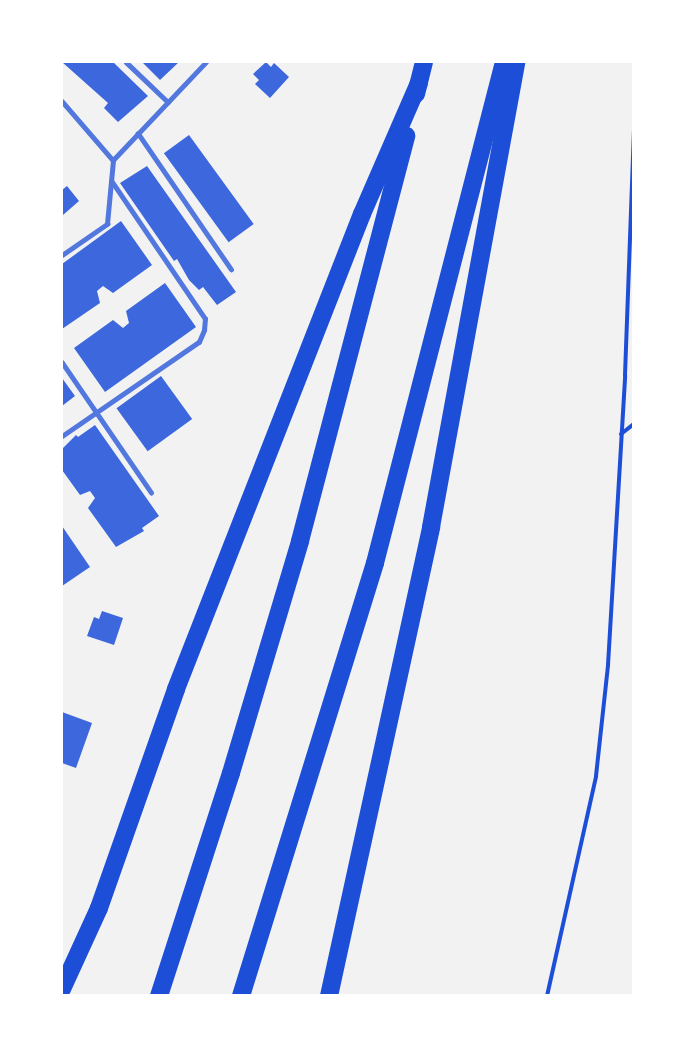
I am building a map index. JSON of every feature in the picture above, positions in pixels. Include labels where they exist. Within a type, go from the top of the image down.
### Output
[{"type":"highway","points":[[159,996],[231,773],[300,541],[424,62]]},
{"type":"highway","points":[[241,996],[375,563],[504,62]]},
{"type":"highway","points":[[329,996],[429,539],[516,62]]},
{"type":"highway","points":[[62,989],[99,908],[176,689],[362,214],[419,82]]},
{"type":"lane","points":[[126,62],[168,102]]},
{"type":"lane","points":[[62,255],[107,224],[113,160],[206,62]]},
{"type":"lane","points":[[62,101],[113,160]]},
{"type":"lane","points":[[138,133],[231,269]]},
{"type":"lane","points":[[62,436],[199,342],[205,319],[112,182]]},
{"type":"lane","points":[[62,362],[151,492]]},
{"type":"path","points":[[547,996],[596,776],[608,665],[621,434],[633,128]]},
{"type":"path","points":[[621,434],[633,424]]},
{"type":"building","points":[[62,62],[113,62],[148,96],[118,122],[104,108],[108,103]]},
{"type":"building","points":[[142,62],[179,62],[160,80]]},
{"type":"building","points":[[266,62],[271,67],[274,63],[289,77],[270,98],[255,84],[259,80],[253,74]]},
{"type":"building","points":[[189,135],[254,224],[229,242],[164,153]]},
{"type":"building","points":[[147,166],[236,292],[217,305],[203,287],[199,290],[189,280],[177,259],[174,261],[120,183]]},
{"type":"building","points":[[67,186],[79,201],[63,215],[62,190]]},
{"type":"building","points":[[121,221],[152,265],[113,293],[103,286],[97,291],[100,303],[62,329],[62,264]]},
{"type":"building","points":[[165,283],[196,327],[105,392],[74,348],[113,320],[123,328],[129,323],[126,311]]},
{"type":"building","points":[[161,376],[192,419],[148,451],[117,408]]},
{"type":"building","points":[[62,378],[75,396],[62,406]]},
{"type":"building","points":[[95,425],[159,516],[142,528],[144,531],[116,547],[88,508],[95,498],[90,491],[80,495],[62,470],[62,449],[76,435],[78,437]]},
{"type":"building","points":[[62,526],[90,567],[62,586]]},
{"type":"building","points":[[102,611],[123,618],[114,645],[87,636],[94,617],[99,619]]},
{"type":"building","points":[[62,712],[92,723],[76,768],[62,763]]}]
